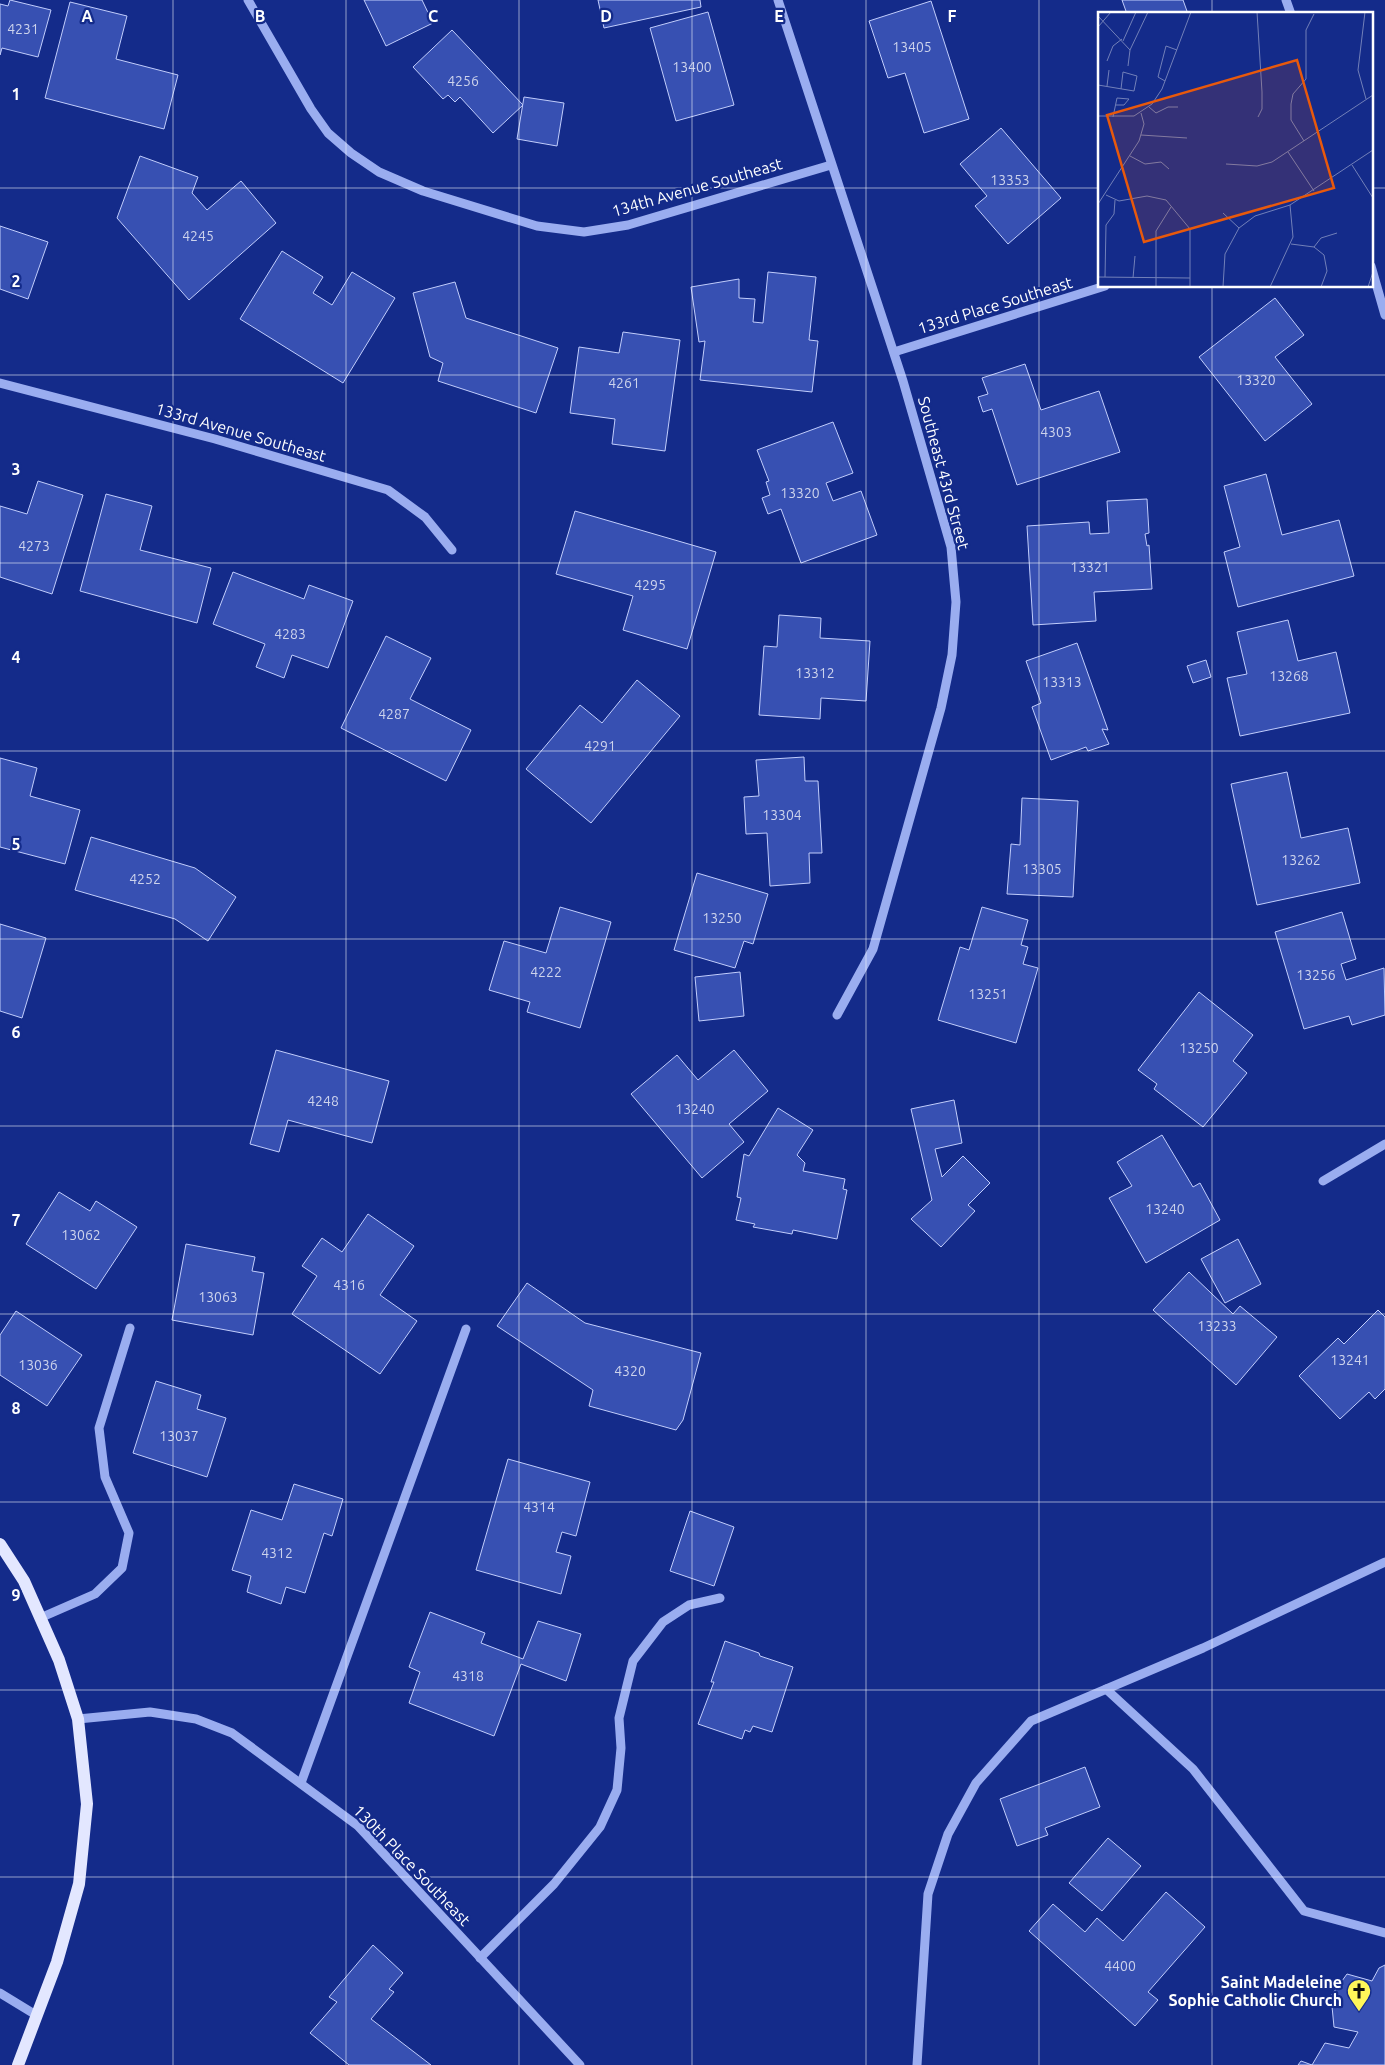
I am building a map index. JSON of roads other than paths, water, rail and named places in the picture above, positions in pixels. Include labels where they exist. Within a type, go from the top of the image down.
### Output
[{"type":"main road","points":[[0,1544],[24,1581],[59,1660],[78,1719],[87,1804],[79,1884],[57,1962],[18,2065]]},
{"type":"street","name":"134th Avenue Southeast","points":[[248,0],[310,109],[328,133],[351,153],[379,172],[423,191],[537,226],[584,232],[628,225],[831,165]]},
{"type":"street","name":"Southeast 43rd Street","points":[[778,0],[894,352],[951,546],[956,602],[952,655],[941,708],[873,949],[837,1015]]},
{"type":"street","points":[[1286,0],[1290,12]]},
{"type":"street","points":[[1372,270],[1385,315]]},
{"type":"street","name":"133rd Place Southeast","points":[[894,352],[1099,288]]},
{"type":"street","name":"133rd Avenue Southeast","points":[[0,383],[215,439],[388,490],[425,517],[452,550]]},
{"type":"street","points":[[1323,1181],[1385,1144]]},
{"type":"street","points":[[40,1618],[95,1594],[122,1568],[129,1532],[105,1477],[99,1428],[130,1328]]},
{"type":"street","points":[[301,1783],[466,1329]]},
{"type":"street","points":[[917,2065],[928,1894],[948,1834],[976,1783],[1031,1721],[1203,1648],[1385,1562]]},
{"type":"street","points":[[480,1958],[554,1884],[600,1827],[618,1790],[621,1748],[619,1718],[633,1661],[663,1622],[689,1605],[720,1598]]},
{"type":"street","points":[[1106,1689],[1193,1769],[1304,1911],[1385,1933]]},
{"type":"street","name":"130th Place Southeast","points":[[78,1719],[150,1712],[196,1718],[232,1733],[358,1826],[580,2065]]},
{"type":"street","points":[[0,1993],[36,2015]]},
{"type":"place","name":"Saint Madeleine Sophie Catholic Church","points":[[1359,2012]]}]
